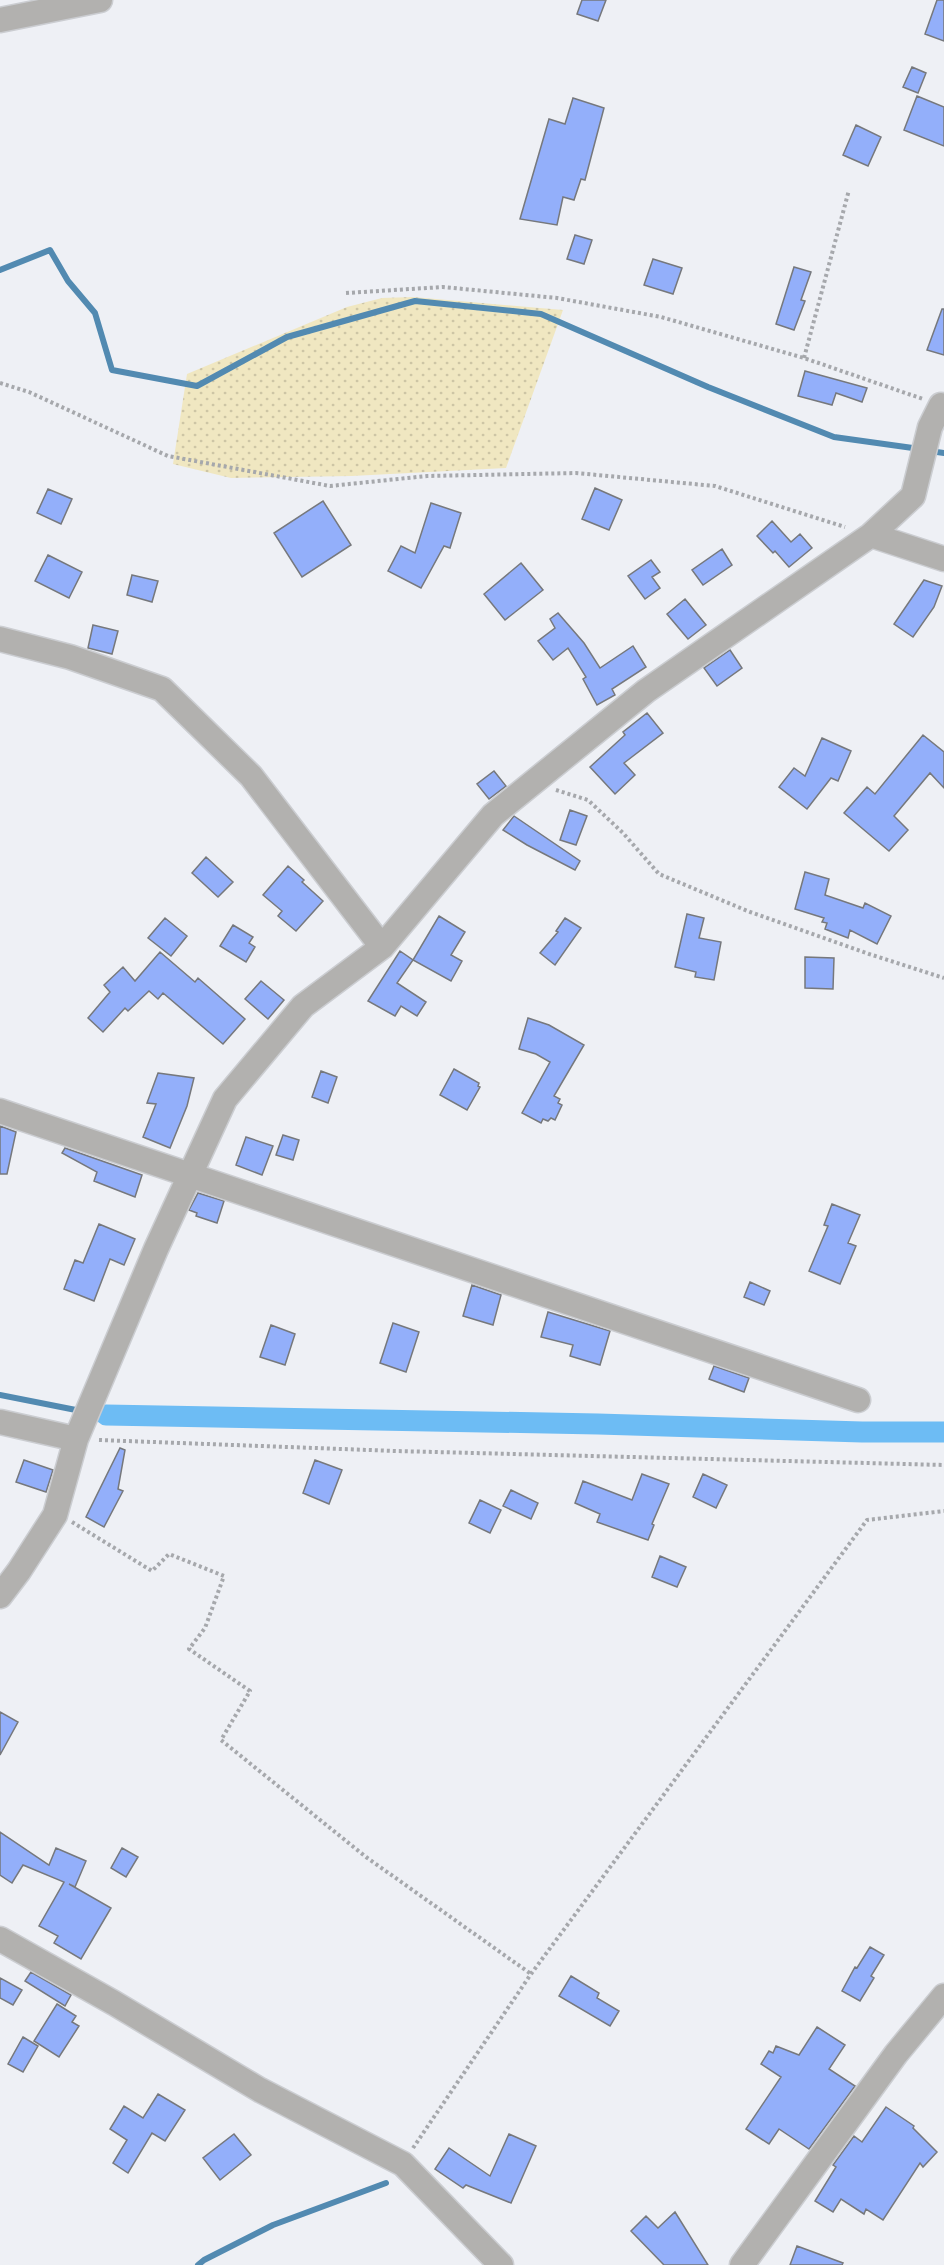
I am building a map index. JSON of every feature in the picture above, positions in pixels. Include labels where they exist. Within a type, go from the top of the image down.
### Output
[{"type":"street","points":[[0,20],[100,0]]},
{"type":"street","points":[[0,1596],[55,1515],[83,1421],[190,1174],[225,1100],[303,1006],[382,946],[493,815],[646,691],[871,535],[913,496],[930,427],[942,406]]},
{"type":"street","points":[[871,535],[944,559]]},
{"type":"street","points":[[0,639],[70,657],[162,688],[251,776],[382,946]]},
{"type":"street","points":[[0,1111],[858,1400]]},
{"type":"street","points":[[0,1422],[83,1421]]},
{"type":"street","points":[[0,1939],[114,2003],[260,2090],[403,2164],[501,2265]]},
{"type":"street","points":[[742,2265],[896,2054],[944,1996]]},
{"type":"path","points":[[804,358],[849,190]]},
{"type":"path","points":[[346,293],[443,287],[557,298],[661,317],[804,358],[942,406]]},
{"type":"path","points":[[0,383],[29,392],[168,456],[330,486],[427,476],[576,473],[716,486],[871,535]]},
{"type":"path","points":[[533,783],[588,800],[623,833],[659,874],[750,912],[944,978]]},
{"type":"path","points":[[83,1421],[396,1451],[944,1465]]},
{"type":"path","points":[[403,2164],[531,1974],[867,1520],[944,1511]]},
{"type":"path","points":[[55,1515],[77,1523],[152,1571],[169,1554],[224,1576],[204,1628],[189,1648],[250,1691],[221,1740],[366,1857],[531,1974]]},
{"type":"sand","points":[[413,297],[563,310],[506,468],[352,476],[231,478],[173,464],[187,374],[347,307],[382,298]]},
{"type":"building","points":[[582,0],[606,0],[598,21],[577,14]]},
{"type":"building","points":[[937,0],[944,0],[944,41],[925,34]]},
{"type":"building","points":[[912,67],[926,73],[918,93],[903,87]]},
{"type":"building","points":[[917,96],[944,107],[944,146],[904,130]]},
{"type":"building","points":[[573,98],[604,108],[585,180],[581,179],[574,200],[563,197],[557,225],[520,219],[549,119],[565,124]]},
{"type":"building","points":[[856,125],[881,137],[868,166],[843,155]]},
{"type":"building","points":[[575,235],[592,240],[584,264],[567,259]]},
{"type":"building","points":[[653,259],[682,268],[673,294],[644,285]]},
{"type":"building","points":[[794,267],[811,272],[801,300],[805,301],[794,330],[776,324]]},
{"type":"building","points":[[942,309],[944,309],[944,355],[927,350]]},
{"type":"building","points":[[805,371],[867,388],[862,402],[836,393],[832,405],[798,396]]},
{"type":"building","points":[[595,488],[622,500],[609,530],[582,519]]},
{"type":"building","points":[[48,489],[72,499],[61,524],[37,513]]},
{"type":"building","points":[[323,501],[351,545],[302,577],[274,533]]},
{"type":"building","points":[[431,503],[461,513],[450,548],[444,546],[421,588],[388,571],[401,546],[415,553]]},
{"type":"building","points":[[772,521],[791,542],[800,534],[812,548],[789,567],[757,536]]},
{"type":"building","points":[[722,549],[732,565],[703,585],[692,570]]},
{"type":"building","points":[[48,555],[82,572],[69,598],[35,581]]},
{"type":"building","points":[[651,560],[660,572],[652,577],[660,588],[645,599],[628,576]]},
{"type":"building","points":[[521,563],[543,590],[505,620],[484,594]]},
{"type":"building","points":[[132,575],[158,581],[152,602],[127,595]]},
{"type":"building","points":[[924,580],[942,586],[934,607],[913,637],[894,624]]},
{"type":"building","points":[[685,599],[706,625],[688,639],[667,614]]},
{"type":"building","points":[[558,613],[584,643],[600,668],[633,646],[646,667],[612,689],[615,695],[597,705],[583,679],[586,677],[568,648],[553,660],[538,641],[555,628],[550,619]]},
{"type":"building","points":[[93,625],[118,631],[112,654],[88,648]]},
{"type":"building","points":[[730,650],[742,668],[717,686],[704,668]]},
{"type":"building","points":[[647,713],[663,733],[624,763],[635,775],[615,794],[590,767],[625,735],[623,732]]},
{"type":"building","points":[[923,735],[944,752],[944,788],[930,773],[894,816],[908,830],[889,851],[844,813],[867,787],[875,794]]},
{"type":"building","points":[[822,738],[851,751],[838,781],[831,778],[807,809],[779,787],[794,768],[805,776]]},
{"type":"building","points":[[494,771],[506,786],[489,799],[477,784]]},
{"type":"building","points":[[570,810],[587,816],[576,845],[560,840]]},
{"type":"building","points":[[514,816],[580,861],[575,870],[503,830]]},
{"type":"building","points":[[206,857],[233,882],[218,897],[192,873]]},
{"type":"building","points":[[288,866],[323,901],[296,931],[278,916],[282,911],[263,895]]},
{"type":"building","points":[[805,872],[829,879],[825,895],[863,908],[865,903],[891,916],[877,944],[850,930],[848,938],[825,929],[827,923],[822,922],[824,918],[795,909]]},
{"type":"building","points":[[687,914],[704,918],[699,938],[721,942],[714,980],[695,977],[696,972],[675,967]]},
{"type":"building","points":[[439,916],[465,932],[451,955],[462,961],[451,981],[413,960]]},
{"type":"building","points":[[165,918],[187,936],[171,956],[148,938]]},
{"type":"building","points":[[565,918],[581,928],[555,965],[540,953],[558,932],[556,931]]},
{"type":"building","points":[[233,925],[253,937],[249,943],[255,947],[246,962],[220,946]]},
{"type":"building","points":[[400,951],[413,960],[397,983],[426,1002],[417,1016],[401,1006],[395,1016],[368,1001]]},
{"type":"building","points":[[160,952],[195,982],[198,978],[245,1019],[223,1044],[163,993],[158,999],[149,991],[128,1011],[125,1008],[103,1032],[88,1018],[110,992],[104,985],[123,967],[135,981]]},
{"type":"building","points":[[805,957],[834,958],[833,989],[805,988]]},
{"type":"building","points":[[261,981],[284,1000],[268,1019],[245,999]]},
{"type":"building","points":[[528,1018],[549,1025],[584,1045],[554,1096],[560,1099],[558,1103],[562,1105],[555,1120],[543,1119],[541,1123],[522,1113],[550,1062],[536,1054],[519,1049]]},
{"type":"building","points":[[454,1069],[479,1083],[480,1087],[467,1110],[440,1095]]},
{"type":"building","points":[[321,1071],[337,1077],[328,1103],[312,1097]]},
{"type":"building","points":[[158,1073],[194,1078],[187,1106],[170,1148],[143,1137],[156,1104],[147,1103]]},
{"type":"building","points":[[0,1126],[16,1132],[7,1174],[0,1174]]},
{"type":"building","points":[[283,1135],[299,1140],[293,1160],[276,1155]]},
{"type":"building","points":[[246,1137],[273,1146],[262,1175],[236,1165]]},
{"type":"building","points":[[65,1148],[142,1175],[135,1197],[94,1181],[97,1172],[62,1153]]},
{"type":"building","points":[[198,1193],[224,1201],[217,1223],[196,1216],[197,1213],[189,1210]]},
{"type":"building","points":[[832,1204],[860,1215],[848,1243],[856,1246],[840,1284],[809,1271],[828,1226],[824,1225]]},
{"type":"building","points":[[99,1224],[135,1239],[124,1265],[110,1259],[94,1301],[64,1289],[75,1260],[83,1263]]},
{"type":"building","points":[[750,1282],[770,1291],[764,1305],[744,1297]]},
{"type":"building","points":[[472,1285],[501,1295],[493,1325],[463,1316]]},
{"type":"building","points":[[548,1312],[610,1331],[600,1365],[570,1356],[573,1345],[541,1337]]},
{"type":"building","points":[[393,1323],[419,1332],[406,1372],[380,1363]]},
{"type":"building","points":[[271,1325],[295,1334],[285,1365],[260,1357]]},
{"type":"building","points":[[714,1366],[749,1378],[744,1392],[709,1379]]},
{"type":"building","points":[[120,1448],[125,1450],[118,1489],[123,1491],[104,1527],[86,1517]]},
{"type":"building","points":[[24,1460],[53,1470],[46,1492],[16,1482]]},
{"type":"building","points":[[315,1460],[342,1470],[329,1504],[303,1493]]},
{"type":"building","points":[[642,1474],[669,1484],[652,1524],[654,1525],[648,1540],[597,1522],[600,1514],[575,1503],[583,1481],[632,1500]]},
{"type":"building","points":[[703,1474],[727,1485],[716,1508],[693,1497]]},
{"type":"building","points":[[511,1490],[538,1503],[531,1519],[503,1506]]},
{"type":"building","points":[[480,1500],[501,1510],[490,1533],[469,1523]]},
{"type":"building","points":[[660,1556],[686,1567],[677,1587],[652,1577]]},
{"type":"building","points":[[0,1712],[18,1722],[0,1755]]},
{"type":"building","points":[[0,1832],[49,1865],[56,1848],[86,1861],[75,1887],[69,1884],[111,1908],[81,1959],[54,1943],[58,1936],[39,1926],[64,1882],[23,1865],[12,1883],[0,1875]]},
{"type":"building","points":[[122,1848],[138,1857],[126,1877],[111,1868]]},
{"type":"building","points":[[870,1947],[884,1955],[871,1976],[874,1978],[860,2001],[842,1991],[855,1967],[857,1968]]},
{"type":"building","points":[[31,1972],[71,1995],[65,2006],[25,1981]]},
{"type":"building","points":[[571,1976],[599,1993],[597,1998],[619,2011],[610,2026],[559,1996]]},
{"type":"building","points":[[0,1978],[22,1990],[13,2005],[0,1998]]},
{"type":"building","points":[[57,2004],[76,2016],[72,2022],[79,2026],[59,2057],[34,2041]]},
{"type":"building","points":[[817,2027],[845,2045],[829,2069],[855,2086],[809,2149],[779,2129],[769,2144],[746,2129],[781,2077],[761,2064],[769,2051],[773,2053],[776,2046],[799,2055]]},
{"type":"building","points":[[23,2037],[38,2046],[23,2072],[8,2064]]},
{"type":"building","points":[[158,2094],[185,2110],[165,2141],[152,2133],[128,2173],[113,2163],[127,2140],[110,2129],[124,2106],[143,2118]]},
{"type":"building","points":[[886,2107],[914,2126],[913,2128],[937,2152],[923,2167],[920,2163],[883,2220],[866,2209],[864,2214],[841,2199],[833,2212],[815,2201],[836,2167],[833,2165],[854,2136],[862,2142]]},
{"type":"building","points":[[234,2134],[251,2155],[220,2180],[203,2158]]},
{"type":"building","points":[[509,2134],[536,2146],[511,2203],[466,2185],[463,2188],[435,2169],[449,2148],[490,2176]]},
{"type":"building","points":[[675,2212],[708,2265],[664,2265],[631,2231],[646,2216],[658,2228]]},
{"type":"building","points":[[797,2246],[843,2263],[842,2265],[790,2265]]},
{"type":"waterway","points":[[0,270],[50,250],[68,281],[95,313],[112,370],[197,386],[287,337],[415,301],[541,314],[708,387],[834,437],[920,449]]},
{"type":"waterway","points":[[930,451],[944,453]]},
{"type":"waterway","points":[[0,1395],[81,1411]]},
{"type":"waterway","points":[[91,1413],[106,1415]]},
{"type":"waterway","points":[[106,1415],[944,1432]]},
{"type":"waterway","points":[[198,2265],[273,2225],[386,2183]]}]
